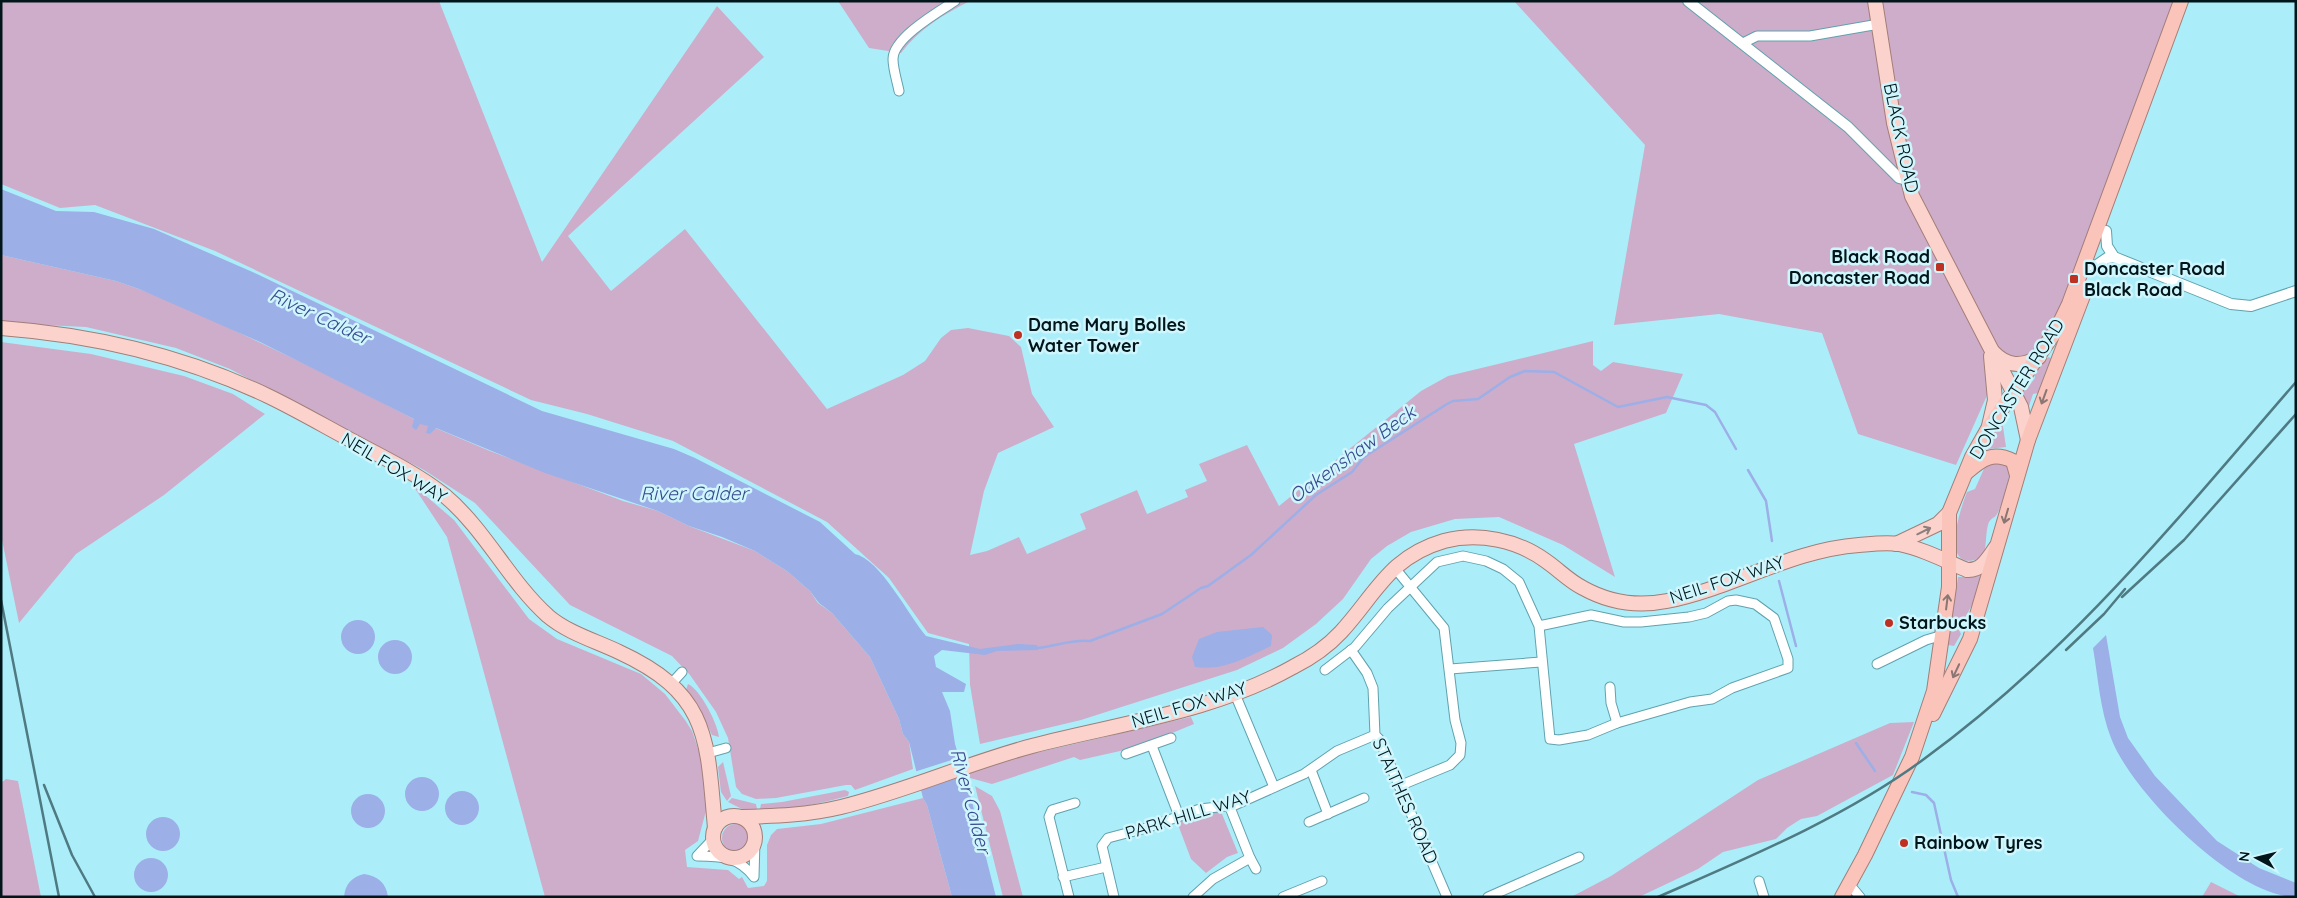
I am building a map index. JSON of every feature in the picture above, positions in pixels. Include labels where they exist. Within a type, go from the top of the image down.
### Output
[{"type":"highway","name":"DONCASTER ROAD","points":[[1842,897],[1850,884],[1921,734],[1964,653],[1979,609],[2028,440],[2181,1]]},
{"type":"highway","name":"DONCASTER ROAD","points":[[1921,734],[1934,692],[1949,587],[1949,513],[1972,457],[1989,427],[2057,329],[2091,263],[2107,253],[2106,231],[2132,139]]},
{"type":"highway","points":[[1966,472],[1980,461],[1997,455],[2013,461],[2017,475]]},
{"type":"highway","points":[[1942,642],[1954,650],[1959,646],[1979,609]]},
{"type":"main road","name":"BLACK ROAD","points":[[1875,1],[1894,123],[1907,180],[1920,214],[1965,296],[1989,348],[2013,392],[2026,422],[2028,440]]},
{"type":"main road","name":"NEIL FOX WAY","points":[[1,328],[75,336],[144,350],[206,370],[270,396],[428,484],[450,501],[479,530],[531,600],[551,618],[638,660],[659,673],[671,684],[695,715],[708,753],[713,797],[714,833]]},
{"type":"main road","name":"BLACK ROAD","points":[[1989,348],[1998,358],[2009,364],[2022,365],[2039,357]]},
{"type":"main road","name":"BLACK ROAD","points":[[1989,348],[1995,400],[1989,427]]},
{"type":"main road","name":"NEIL FOX WAY","points":[[1896,544],[1933,527],[1949,513]]},
{"type":"main road","name":"NEIL FOX WAY","points":[[736,817],[776,817],[842,807],[996,757],[1183,710],[1235,694],[1269,680],[1314,655],[1338,635],[1384,576],[1394,567],[1440,543],[1458,538],[1485,537],[1522,547],[1545,560],[1572,582],[1602,597],[1628,604],[1650,604],[1693,594],[1818,551],[1840,546],[1896,544],[1928,552],[1967,570],[1973,570],[1987,560],[1998,544]]},
{"type":"main road","points":[[713,797],[736,817],[753,827],[755,838]]},
{"type":"main road","points":[[736,817],[721,820],[714,833],[718,851],[730,858],[743,856],[749,852],[755,838],[766,822],[776,817]]},
{"type":"street","points":[[899,91],[893,59],[895,50],[903,38],[955,1]]},
{"type":"street","points":[[1688,1],[1848,127],[1899,178],[1907,180]]},
{"type":"street","points":[[1743,43],[1758,36],[1810,36],[1879,24]]},
{"type":"street","points":[[2107,253],[2231,304],[2251,306],[2296,291]]},
{"type":"street","points":[[1325,670],[1351,650],[1410,586],[1441,560],[1463,556],[1486,561],[1503,569],[1519,582],[1539,626],[1550,739],[1559,740],[1588,735],[1617,723],[1690,702],[1712,699],[1732,688],[1788,668],[1788,659],[1774,618],[1755,604],[1736,600],[1728,601],[1706,614],[1689,618],[1624,622],[1592,615],[1539,626]]},
{"type":"street","points":[[1394,567],[1444,628],[1455,720],[1461,743],[1460,755],[1450,765],[1399,786]]},
{"type":"street","points":[[1877,664],[1918,646],[1942,642]]},
{"type":"street","points":[[1918,646],[1942,642]]},
{"type":"street","name":"STAITHES ROAD","points":[[1351,650],[1367,673],[1373,688],[1375,735],[1379,739],[1447,897]]},
{"type":"street","points":[[1450,669],[1541,662]]},
{"type":"street","points":[[671,684],[682,672]]},
{"type":"street","points":[[1610,687],[1617,723]]},
{"type":"street","points":[[1235,694],[1274,787]]},
{"type":"street","name":"PARK HILL WAY","points":[[1114,897],[1102,846],[1108,838],[1146,828],[1200,809],[1235,805],[1311,770],[1337,751],[1375,735]]},
{"type":"street","points":[[1126,754],[1171,738]]},
{"type":"street","points":[[1152,746],[1179,816]]},
{"type":"street","points":[[708,753],[726,748]]},
{"type":"street","points":[[1311,770],[1328,814]]},
{"type":"street","points":[[1309,822],[1364,798]]},
{"type":"street","points":[[1069,897],[1049,817],[1052,810],[1075,803]]},
{"type":"street","points":[[1229,805],[1256,869]]},
{"type":"street","points":[[714,833],[693,856],[730,858],[747,868],[754,881],[755,838]]},
{"type":"street","points":[[1488,897],[1579,856]]},
{"type":"street","points":[[1193,897],[1213,879],[1250,858]]},
{"type":"street","points":[[1063,877],[1106,867]]},
{"type":"street","points":[[1283,897],[1322,881]]},
{"type":"street","points":[[1759,881],[1764,897]]},
{"type":"street","points":[[1850,884],[1860,897]]},
{"type":"street","points":[[1306,888],[1309,897]]},
{"type":"shaded area","points":[[1,1],[439,1],[542,262],[717,6],[764,57],[568,236],[611,291],[685,229],[827,409],[903,375],[925,361],[941,338],[951,330],[968,328],[1009,336],[1021,347],[1032,394],[1054,427],[998,453],[984,491],[970,555],[987,551],[1019,537],[1027,554],[1086,529],[1080,514],[1137,490],[1147,514],[1188,497],[1185,490],[1207,481],[1199,464],[1247,445],[1279,506],[1421,391],[1448,376],[1593,341],[1593,365],[1601,371],[1613,362],[1683,374],[1666,413],[1574,444],[1615,577],[1563,545],[1499,517],[1455,519],[1411,532],[1387,546],[1371,559],[1343,599],[1316,624],[1283,648],[1237,670],[1081,720],[980,744],[970,685],[969,644],[928,633],[889,578],[827,522],[673,441],[587,414],[531,400],[215,251],[95,205],[60,208],[1,184]]},
{"type":"shaded area","points":[[838,1],[970,1],[932,23],[915,37],[901,53],[869,48]]},
{"type":"shaded area","points":[[1514,1],[2180,1],[2132,139],[2039,357],[2022,359],[2018,356],[1989,391],[1956,465],[1858,434],[1822,333],[1719,314],[1614,325],[1645,145]]},
{"type":"shaded area","points":[[1,255],[116,281],[139,289],[194,311],[330,376],[414,419],[490,451],[623,501],[658,511],[689,526],[755,551],[787,571],[810,591],[818,603],[832,613],[870,657],[899,719],[903,734],[909,742],[913,769],[855,790],[851,785],[846,785],[776,798],[756,799],[742,794],[736,787],[728,738],[716,712],[690,675],[672,656],[570,605],[475,503],[424,470],[230,369],[176,348],[86,327],[1,323]]},
{"type":"shaded area","points":[[1,342],[91,354],[184,376],[233,394],[265,414],[164,495],[76,554],[19,623],[1,535]]},
{"type":"shaded area","points":[[2048,357],[2051,358],[2038,393],[2033,394],[2029,406],[2018,391],[2022,388],[2025,391],[2035,378],[2034,372]]},
{"type":"shaded area","points":[[2002,420],[2006,447],[1988,449],[1985,444]]},
{"type":"shaded area","points":[[2003,459],[2011,470],[1999,509],[1988,526],[1984,553],[1980,557],[1969,561],[1961,558],[1957,552],[1955,542],[1956,531],[1967,492],[1975,489],[1987,462]]},
{"type":"shaded area","points":[[412,484],[454,520],[529,619],[557,639],[641,674],[665,694],[685,720],[692,731],[701,757],[707,807],[698,841],[685,850],[687,867],[728,870],[739,879],[742,877],[748,888],[764,886],[767,881],[767,845],[771,835],[777,829],[821,824],[923,798],[927,805],[952,897],[545,897],[447,537]]},
{"type":"shaded area","points":[[1982,576],[1983,583],[1959,630],[1961,634],[1954,646],[1948,645],[1958,577]]},
{"type":"shaded area","points":[[688,684],[698,693],[708,708],[719,737],[712,735],[697,704],[686,690]]},
{"type":"shaded area","points":[[1191,717],[1194,724],[1138,747],[1080,760],[1074,757],[992,784],[970,778],[970,773],[1005,760]]},
{"type":"shaded area","points":[[1914,722],[1893,775],[1817,816],[1801,819],[1787,828],[1776,839],[1723,852],[1698,869],[1639,897],[1571,897],[1611,876],[1758,780],[1890,723]]},
{"type":"shaded area","points":[[723,762],[731,796],[727,801],[721,792],[718,767]]},
{"type":"shaded area","points":[[6,779],[18,781],[41,897],[1,897],[1,783]]},
{"type":"shaded area","points":[[975,786],[992,796],[1000,811],[1023,897],[1003,897]]},
{"type":"shaded area","points":[[845,790],[849,792],[848,796],[816,804],[778,810],[760,809],[761,804]]},
{"type":"shaded area","points":[[732,798],[756,804],[757,809],[742,809],[728,802]]},
{"type":"shaded area","points":[[1220,809],[1238,853],[1227,857],[1206,873],[1191,859],[1177,822],[1203,810]]},
{"type":"shaded area","points":[[736,824],[746,828],[750,838],[746,848],[736,852],[726,848],[722,838],[726,828]]},
{"type":"shaded area","points":[[2211,882],[2241,897],[2202,897]]},
{"type":"water","name":"River Calder","points":[[1,189],[56,211],[94,212],[154,229],[257,274],[542,411],[674,449],[695,458],[820,522],[855,554],[865,558],[874,566],[894,589],[926,636],[980,649],[1018,644],[1037,645],[1038,650],[997,651],[985,655],[942,650],[934,656],[936,667],[966,684],[964,692],[942,692],[950,711],[955,744],[968,786],[996,897],[952,897],[909,742],[903,734],[899,719],[870,657],[832,613],[819,603],[810,591],[787,571],[755,551],[689,526],[658,511],[545,473],[436,428],[430,434],[426,433],[428,426],[420,424],[416,430],[412,427],[414,419],[260,342],[139,289],[116,281],[1,255]]},
{"type":"water","points":[[358,620],[370,625],[375,637],[370,649],[358,654],[346,649],[341,637],[346,625]]},
{"type":"water","points":[[1263,627],[1272,635],[1271,646],[1225,665],[1206,668],[1195,667],[1192,657],[1199,639],[1217,632]]},
{"type":"water","points":[[2106,635],[2120,717],[2128,738],[2155,776],[2217,841],[2259,868],[2296,883],[2296,897],[2272,892],[2245,880],[2216,861],[2188,838],[2140,786],[2122,760],[2111,738],[2104,716],[2093,648]]},
{"type":"water","points":[[395,640],[407,645],[412,657],[407,669],[395,674],[383,669],[378,657],[383,645]]},
{"type":"water","points":[[422,777],[434,782],[439,794],[434,806],[422,811],[410,806],[405,794],[410,782]]},
{"type":"water","points":[[462,791],[474,796],[479,808],[474,820],[462,825],[450,820],[445,808],[450,796]]},
{"type":"water","points":[[368,794],[380,799],[385,811],[380,823],[368,828],[356,823],[351,811],[356,799]]},
{"type":"water","points":[[163,817],[175,822],[180,834],[175,846],[163,851],[151,846],[146,834],[151,822]]},
{"type":"water","points":[[151,858],[163,863],[168,875],[163,887],[151,892],[139,887],[134,875],[139,863]]},
{"type":"water","points":[[364,874],[373,876],[381,881],[388,897],[344,897],[350,882]]},
{"type":"pier","points":[[961,757],[966,775],[918,791],[914,772]]},
{"type":"waterway","name":"Oakenshaw Beck","points":[[1038,648],[1070,642],[1090,641],[1162,614],[1201,588],[1208,586],[1251,555],[1316,495],[1352,472],[1364,457],[1447,404],[1453,401],[1478,399],[1510,377],[1525,371],[1554,372],[1618,407],[1667,397],[1706,405],[1715,412],[1736,449]]},
{"type":"waterway","name":"Oakenshaw Beck","points":[[1748,470],[1766,501],[1772,541]]},
{"type":"waterway","name":"Oakenshaw Beck","points":[[1779,581],[1796,646]]},
{"type":"waterway","name":"Oakenshaw Beck","points":[[1856,743],[1875,771]]},
{"type":"waterway","name":"Oakenshaw Beck","points":[[1912,792],[1926,795],[1934,803],[1951,880],[1958,897]]},
{"type":"railway","points":[[1658,897],[1795,835],[1862,800],[1924,759],[1977,718],[2028,674],[2121,581],[2296,382]]},
{"type":"railway","points":[[2122,597],[2184,540],[2296,414]]},
{"type":"railway","points":[[2066,650],[2104,614],[2125,589]]},
{"type":"railway","points":[[1,600],[59,897]]},
{"type":"railway","points":[[44,785],[72,855],[95,897]]},
{"type":"place","name":"Black Road Doncaster Road","points":[[1940,267]]},
{"type":"place","name":"Doncaster Road Black Road","points":[[2074,279]]},
{"type":"place","name":"Dame Mary Bolles Water Tower","points":[[1018,335]]},
{"type":"place","name":"Starbucks","points":[[1889,623]]},
{"type":"place","name":"Rainbow Tyres","points":[[1904,843]]}]
